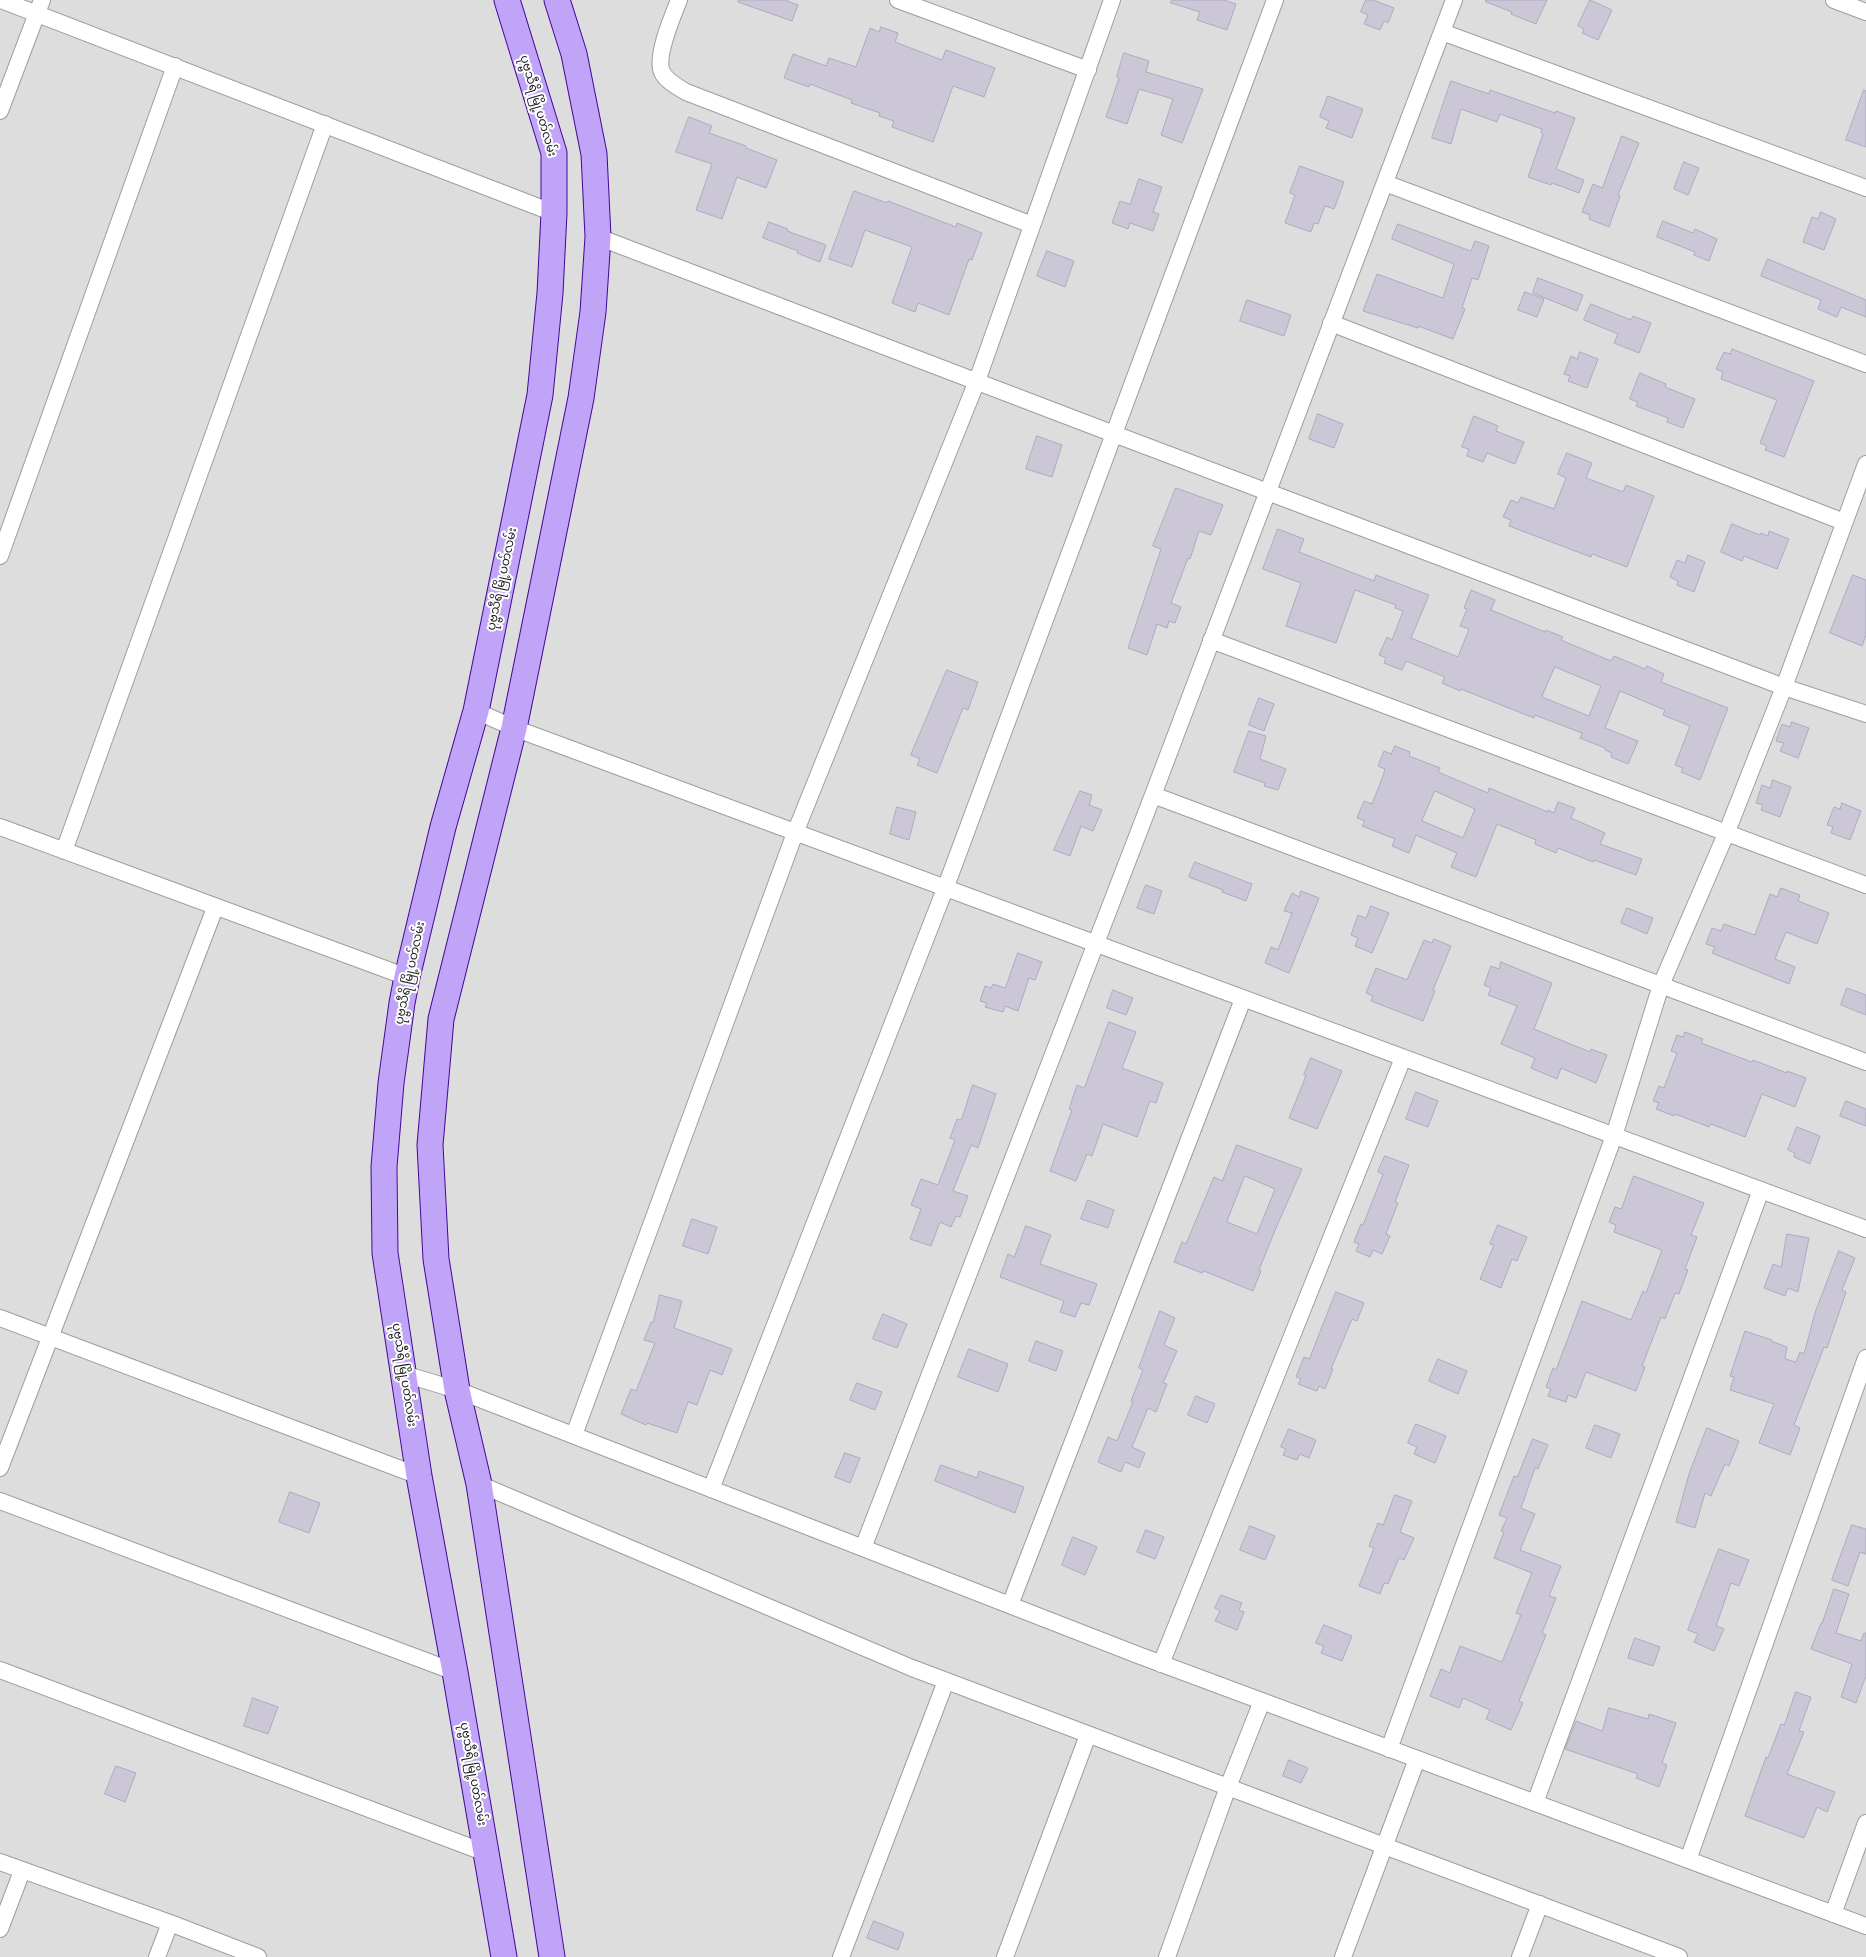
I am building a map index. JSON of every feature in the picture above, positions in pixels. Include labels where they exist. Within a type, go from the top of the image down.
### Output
[{"type":"main road","name":"ပုဗ္ဗသီရိ မြို့ပတ်လမ်း","points":[[504,1957],[419,1476],[385,1253],[384,1166],[391,1084],[407,977],[444,827],[476,711],[540,395],[550,293],[554,213],[554,153],[508,0]]},
{"type":"main road","points":[[552,1957],[479,1484],[457,1390],[436,1259],[430,1145],[440,1028],[470,897],[514,728],[581,398],[593,312],[598,237],[594,154],[574,54],[557,0]]},
{"type":"street","points":[[1,0],[40,7],[174,66],[554,213]]},
{"type":"street","points":[[680,0],[668,31],[661,64],[662,72],[672,83],[686,92],[1032,225]]},
{"type":"street","points":[[898,0],[1088,70]]},
{"type":"street","points":[[574,1436],[794,833],[977,381],[1112,0]]},
{"type":"street","points":[[711,1489],[945,889],[1275,0]]},
{"type":"street","points":[[863,1548],[1153,795],[1454,0]]},
{"type":"street","points":[[1834,0],[1866,12]]},
{"type":"street","points":[[0,111],[40,7]]},
{"type":"street","points":[[1442,32],[1866,188]]},
{"type":"street","points":[[0,556],[174,66]]},
{"type":"street","points":[[64,851],[326,124]]},
{"type":"street","points":[[1385,183],[1866,364]]},
{"type":"street","points":[[598,237],[1784,687],[1866,714]]},
{"type":"street","points":[[1332,323],[1844,522]]},
{"type":"street","points":[[1389,1748],[1614,1136],[1661,985],[1726,834],[1784,687],[1866,464]]},
{"type":"street","points":[[1211,640],[1866,885]]},
{"type":"street","points":[[476,711],[514,728],[794,833],[1866,1229]]},
{"type":"street","points":[[1153,795],[1866,1062]]},
{"type":"street","points":[[0,827],[215,908],[407,977]]},
{"type":"street","points":[[0,1468],[215,908]]},
{"type":"street","points":[[1010,1605],[1243,999]]},
{"type":"street","points":[[1161,1664],[1402,1058]]},
{"type":"street","points":[[1535,1803],[1761,1190]]},
{"type":"street","points":[[0,1318],[419,1476]]},
{"type":"street","points":[[1688,1860],[1866,1358]]},
{"type":"street","points":[[404,1374],[457,1390],[1161,1664],[1866,1926]]},
{"type":"street","points":[[479,1484],[912,1668],[1679,1957]]},
{"type":"street","points":[[0,1501],[455,1672]]},
{"type":"street","points":[[0,1670],[486,1853]]},
{"type":"street","points":[[841,1957],[946,1681]]},
{"type":"street","points":[[1167,1957],[1228,1787],[1262,1701]]},
{"type":"street","points":[[1005,1957],[1088,1735]]},
{"type":"street","points":[[1343,1957],[1417,1759]]},
{"type":"street","points":[[1833,1914],[1866,1823]]},
{"type":"street","points":[[0,1862],[258,1957]]},
{"type":"street","points":[[0,1928],[22,1871]]},
{"type":"street","points":[[1520,1957],[1540,1904]]},
{"type":"street","points":[[157,1957],[170,1923]]},
{"type":"shaded area","points":[[0,0],[1866,0],[1866,1957],[0,1957]]},
{"type":"building","points":[[739,0],[785,0],[798,5],[792,21],[738,2]]},
{"type":"building","points":[[1172,0],[1224,0],[1236,4],[1227,30],[1197,20],[1200,12],[1171,3]]},
{"type":"building","points":[[1366,0],[1373,0],[1394,8],[1388,23],[1384,21],[1380,30],[1364,24],[1368,15],[1361,12]]},
{"type":"building","points":[[1486,0],[1547,0],[1536,24],[1486,2]]},
{"type":"building","points":[[1590,0],[1612,10],[1598,40],[1582,33],[1584,29],[1578,26]]},
{"type":"building","points":[[881,27],[898,33],[895,42],[942,60],[946,50],[995,68],[984,97],[953,86],[933,142],[892,127],[894,121],[879,116],[880,113],[851,103],[852,100],[810,84],[809,87],[784,78],[793,54],[826,66],[829,58],[856,67],[870,28],[879,32]]},
{"type":"building","points":[[1124,53],[1149,61],[1146,72],[1203,89],[1182,143],[1161,135],[1173,99],[1139,89],[1127,124],[1106,117],[1119,78],[1117,77]]},
{"type":"building","points":[[1451,81],[1489,94],[1490,90],[1555,113],[1556,111],[1575,118],[1556,169],[1584,180],[1579,193],[1528,177],[1543,134],[1541,133],[1542,129],[1500,114],[1497,122],[1461,109],[1451,144],[1432,138]]},
{"type":"building","points":[[1864,90],[1866,91],[1866,147],[1846,140]]},
{"type":"building","points":[[1328,96],[1363,109],[1352,138],[1326,128],[1329,121],[1320,117]]},
{"type":"building","points":[[689,117],[712,126],[709,133],[746,146],[746,148],[777,160],[766,188],[737,177],[722,219],[696,210],[712,164],[676,152]]},
{"type":"building","points":[[1622,136],[1639,143],[1618,195],[1620,196],[1609,227],[1589,219],[1590,215],[1582,212],[1593,184],[1602,188]]},
{"type":"building","points":[[1684,162],[1699,168],[1688,195],[1674,189]]},
{"type":"building","points":[[1300,166],[1344,182],[1334,209],[1325,206],[1318,224],[1314,223],[1311,232],[1285,223],[1295,195],[1290,193]]},
{"type":"building","points":[[1139,179],[1162,187],[1153,212],[1159,214],[1153,231],[1130,223],[1128,229],[1112,223],[1120,201],[1130,204]]},
{"type":"building","points":[[854,191],[887,203],[888,201],[956,227],[957,223],[982,233],[972,260],[969,259],[949,315],[918,303],[915,312],[892,303],[912,247],[865,230],[852,267],[829,259]]},
{"type":"building","points":[[1821,212],[1836,219],[1824,250],[1803,242],[1812,217],[1818,219]]},
{"type":"building","points":[[1663,221],[1693,233],[1695,229],[1717,239],[1709,261],[1694,255],[1695,252],[1657,237]]},
{"type":"building","points":[[769,222],[788,229],[787,231],[826,245],[820,262],[797,253],[798,251],[763,238]]},
{"type":"building","points":[[1398,224],[1471,251],[1475,241],[1489,246],[1478,280],[1472,278],[1462,308],[1465,309],[1453,339],[1418,326],[1418,328],[1363,311],[1377,274],[1443,298],[1454,264],[1392,239]]},
{"type":"building","points":[[1047,251],[1074,261],[1065,287],[1037,276]]},
{"type":"building","points":[[1768,259],[1866,300],[1866,317],[1841,307],[1837,317],[1818,309],[1821,300],[1761,276]]},
{"type":"building","points":[[1538,278],[1583,295],[1577,311],[1533,293]]},
{"type":"building","points":[[1525,292],[1544,299],[1537,317],[1518,310]]},
{"type":"building","points":[[1247,300],[1291,315],[1284,336],[1240,321]]},
{"type":"building","points":[[1591,304],[1631,320],[1633,316],[1651,323],[1639,353],[1614,343],[1618,334],[1584,320]]},
{"type":"building","points":[[1732,349],[1814,381],[1784,457],[1765,450],[1767,446],[1760,443],[1777,400],[1721,379],[1723,372],[1716,369],[1724,352],[1730,354]]},
{"type":"building","points":[[1580,352],[1598,359],[1587,388],[1568,381],[1570,376],[1564,374],[1571,356],[1577,359]]},
{"type":"building","points":[[1640,373],[1666,384],[1665,387],[1695,399],[1683,428],[1667,422],[1668,418],[1636,406],[1638,402],[1630,399]]},
{"type":"building","points":[[1318,414],[1343,424],[1334,448],[1309,439]]},
{"type":"building","points":[[1474,416],[1498,426],[1496,431],[1524,442],[1515,464],[1487,453],[1483,462],[1467,456],[1469,449],[1462,447]]},
{"type":"building","points":[[1037,436],[1062,445],[1052,477],[1026,469]]},
{"type":"building","points":[[1567,453],[1592,463],[1586,478],[1623,492],[1626,485],[1654,496],[1627,567],[1592,554],[1591,557],[1509,526],[1511,520],[1503,517],[1511,500],[1518,503],[1521,497],[1554,509],[1566,478],[1558,474]]},
{"type":"building","points":[[1176,488],[1223,505],[1211,535],[1199,531],[1190,559],[1188,558],[1171,603],[1181,607],[1175,623],[1169,621],[1167,628],[1157,624],[1147,655],[1128,648],[1161,549],[1153,546]]},
{"type":"building","points":[[1732,524],[1760,535],[1761,533],[1768,536],[1769,531],[1789,539],[1777,569],[1744,556],[1742,561],[1721,552]]},
{"type":"building","points":[[1278,529],[1304,539],[1299,552],[1374,581],[1376,575],[1429,595],[1411,638],[1458,657],[1469,629],[1460,626],[1467,609],[1464,608],[1471,590],[1495,600],[1491,610],[1545,632],[1546,630],[1563,637],[1561,640],[1611,661],[1614,656],[1645,669],[1647,666],[1664,674],[1661,682],[1728,708],[1700,780],[1681,772],[1683,768],[1675,765],[1690,726],[1663,715],[1665,710],[1620,691],[1605,728],[1638,741],[1628,764],[1611,757],[1612,753],[1605,750],[1605,748],[1580,738],[1582,733],[1535,715],[1534,718],[1461,689],[1460,691],[1442,683],[1445,677],[1406,661],[1402,670],[1384,663],[1386,658],[1379,655],[1387,637],[1392,640],[1403,611],[1395,608],[1396,605],[1355,590],[1336,643],[1286,626],[1301,583],[1263,569]],"holes":[[[1555,667],[1601,686],[1589,716],[1542,697]]]},
{"type":"building","points":[[1688,555],[1705,562],[1694,592],[1677,585],[1678,581],[1670,577],[1677,560],[1685,563]]},
{"type":"building","points":[[1853,575],[1866,580],[1866,635],[1862,646],[1830,633]]},
{"type":"building","points":[[947,670],[978,682],[968,710],[963,708],[937,773],[917,765],[920,759],[911,755]]},
{"type":"building","points":[[1259,698],[1274,704],[1264,731],[1249,725]]},
{"type":"building","points":[[1792,722],[1809,728],[1798,758],[1780,751],[1784,743],[1776,741],[1782,724],[1790,727]]},
{"type":"building","points":[[1249,731],[1266,736],[1260,759],[1286,769],[1278,790],[1264,786],[1265,783],[1234,772]]},
{"type":"building","points":[[1395,746],[1410,752],[1409,756],[1440,768],[1438,772],[1488,793],[1489,788],[1548,812],[1548,810],[1554,813],[1558,802],[1575,808],[1571,818],[1605,833],[1600,844],[1642,859],[1636,875],[1594,860],[1593,862],[1558,848],[1556,853],[1535,844],[1536,840],[1497,824],[1476,877],[1451,867],[1457,853],[1416,835],[1409,853],[1392,846],[1395,839],[1362,826],[1365,821],[1357,818],[1364,801],[1372,804],[1385,769],[1378,766],[1384,751],[1391,754]],"holes":[[[1435,791],[1475,809],[1463,838],[1422,821]]]},
{"type":"building","points":[[1773,780],[1791,787],[1780,817],[1761,810],[1763,805],[1756,803],[1762,785],[1770,788]]},
{"type":"building","points":[[1080,791],[1092,795],[1089,805],[1102,810],[1093,831],[1081,826],[1070,856],[1054,850]]},
{"type":"building","points":[[1842,803],[1861,811],[1850,840],[1831,833],[1833,827],[1827,825],[1834,807],[1840,809]]},
{"type":"building","points":[[897,807],[916,812],[909,840],[890,834]]},
{"type":"building","points":[[1195,862],[1252,884],[1246,901],[1189,877]]},
{"type":"building","points":[[1146,885],[1162,891],[1154,914],[1137,908]]},
{"type":"building","points":[[1781,888],[1800,895],[1798,901],[1829,913],[1817,944],[1786,932],[1775,959],[1795,967],[1789,984],[1712,953],[1715,947],[1706,944],[1712,928],[1721,931],[1724,924],[1755,935],[1770,894],[1777,897]]},
{"type":"building","points":[[1301,891],[1319,898],[1289,973],[1265,963],[1271,947],[1278,950],[1292,913],[1284,911],[1292,893],[1299,897]]},
{"type":"building","points":[[1371,906],[1389,913],[1372,953],[1355,946],[1358,938],[1351,935],[1358,915],[1366,918]]},
{"type":"building","points":[[1627,908],[1653,918],[1647,934],[1621,923]]},
{"type":"building","points":[[1434,939],[1451,946],[1423,1021],[1371,1001],[1373,996],[1366,993],[1376,968],[1407,980],[1424,940],[1432,943]]},
{"type":"building","points":[[1018,953],[1042,962],[1035,980],[1029,978],[1018,1011],[1005,1006],[1003,1012],[985,1007],[987,1003],[980,1001],[985,986],[991,988],[993,984],[1005,988]]},
{"type":"building","points":[[1501,962],[1552,983],[1534,1029],[1590,1052],[1591,1049],[1607,1055],[1596,1083],[1561,1068],[1557,1079],[1531,1068],[1535,1058],[1501,1044],[1517,1006],[1488,995],[1491,988],[1484,985],[1491,966],[1499,969]]},
{"type":"building","points":[[1847,988],[1866,995],[1866,1015],[1841,1005]]},
{"type":"building","points":[[1113,990],[1133,998],[1126,1015],[1107,1008]]},
{"type":"building","points":[[1109,1022],[1136,1032],[1122,1068],[1163,1083],[1156,1103],[1150,1101],[1137,1137],[1103,1124],[1092,1156],[1087,1154],[1076,1181],[1050,1171],[1072,1110],[1069,1109],[1077,1085],[1084,1088]]},
{"type":"building","points":[[1685,1032],[1703,1039],[1701,1043],[1752,1062],[1753,1060],[1806,1078],[1795,1107],[1762,1094],[1745,1137],[1711,1124],[1709,1127],[1656,1109],[1659,1103],[1653,1101],[1659,1086],[1664,1088],[1677,1053],[1671,1051],[1677,1035],[1683,1037]]},
{"type":"building","points":[[1311,1058],[1342,1071],[1317,1129],[1289,1118],[1306,1076],[1304,1075]]},
{"type":"building","points":[[973,1085],[996,1094],[978,1148],[971,1145],[953,1191],[968,1196],[960,1217],[956,1216],[951,1227],[940,1222],[931,1246],[910,1239],[921,1209],[911,1205],[921,1179],[938,1185],[955,1140],[950,1138],[957,1119],[961,1120]]},
{"type":"building","points":[[1416,1092],[1438,1101],[1428,1127],[1406,1119]]},
{"type":"building","points":[[1846,1101],[1866,1109],[1866,1126],[1840,1116]]},
{"type":"building","points":[[1797,1127],[1820,1136],[1810,1164],[1794,1157],[1795,1153],[1788,1150]]},
{"type":"building","points":[[1237,1145],[1302,1169],[1259,1270],[1261,1271],[1253,1291],[1204,1271],[1202,1273],[1174,1262],[1182,1242],[1186,1244],[1214,1177],[1222,1181]],"holes":[[[1245,1176],[1275,1189],[1257,1234],[1227,1222]]]},
{"type":"building","points":[[1385,1156],[1409,1165],[1395,1202],[1398,1203],[1386,1234],[1390,1236],[1382,1254],[1373,1250],[1370,1257],[1356,1251],[1359,1244],[1354,1242],[1361,1224],[1363,1225],[1383,1174],[1378,1172]]},
{"type":"building","points":[[1634,1176],[1704,1203],[1691,1235],[1697,1237],[1685,1269],[1688,1270],[1679,1294],[1675,1293],[1665,1319],[1661,1317],[1642,1366],[1645,1367],[1636,1391],[1586,1372],[1576,1398],[1568,1395],[1566,1402],[1548,1396],[1551,1389],[1546,1387],[1553,1368],[1556,1370],[1582,1301],[1631,1320],[1643,1291],[1646,1293],[1662,1250],[1614,1232],[1616,1225],[1609,1222],[1615,1207],[1621,1209]]},
{"type":"building","points":[[1088,1200],[1114,1210],[1108,1228],[1081,1219]]},
{"type":"building","points":[[692,1219],[717,1227],[708,1254],[683,1246]]},
{"type":"building","points":[[1498,1225],[1527,1237],[1517,1261],[1512,1259],[1501,1288],[1480,1279],[1494,1245],[1490,1244]]},
{"type":"building","points":[[1026,1226],[1051,1235],[1040,1264],[1097,1284],[1089,1305],[1081,1303],[1075,1317],[1060,1312],[1064,1301],[1000,1277],[1008,1254],[1014,1257]]},
{"type":"building","points":[[1787,1234],[1809,1238],[1798,1292],[1788,1288],[1785,1296],[1764,1288],[1773,1264],[1781,1267]]},
{"type":"building","points":[[1839,1251],[1855,1258],[1842,1290],[1846,1292],[1827,1348],[1824,1347],[1794,1425],[1800,1428],[1790,1455],[1759,1443],[1774,1404],[1730,1390],[1734,1377],[1730,1376],[1745,1331],[1787,1347],[1785,1359],[1796,1362],[1800,1352],[1804,1354],[1815,1313]]},
{"type":"building","points":[[1336,1292],[1364,1303],[1357,1321],[1352,1319],[1331,1369],[1333,1369],[1325,1389],[1319,1386],[1317,1391],[1298,1384],[1301,1379],[1296,1377],[1304,1357],[1309,1359]]},
{"type":"building","points":[[660,1295],[682,1301],[674,1328],[732,1349],[722,1375],[710,1370],[697,1405],[688,1402],[677,1433],[647,1423],[646,1425],[621,1414],[631,1389],[636,1391],[655,1343],[644,1340],[651,1322],[653,1322]]},
{"type":"building","points":[[1160,1311],[1175,1318],[1164,1345],[1177,1351],[1163,1383],[1167,1384],[1156,1412],[1148,1408],[1132,1447],[1145,1453],[1139,1468],[1125,1462],[1121,1472],[1098,1462],[1108,1437],[1117,1441],[1133,1402],[1131,1401],[1143,1370],[1139,1368]]},
{"type":"building","points":[[883,1314],[907,1324],[897,1348],[873,1339]]},
{"type":"building","points":[[1036,1341],[1063,1351],[1056,1371],[1029,1361]]},
{"type":"building","points":[[969,1349],[1008,1364],[998,1392],[958,1377]]},
{"type":"building","points":[[1438,1359],[1467,1371],[1458,1394],[1429,1381]]},
{"type":"building","points":[[857,1383],[882,1392],[875,1410],[850,1400]]},
{"type":"building","points":[[1196,1396],[1215,1404],[1207,1423],[1188,1415]]},
{"type":"building","points":[[1416,1424],[1446,1436],[1435,1463],[1414,1454],[1417,1447],[1408,1443]]},
{"type":"building","points":[[1595,1425],[1620,1434],[1611,1458],[1586,1448]]},
{"type":"building","points":[[1707,1428],[1739,1441],[1729,1466],[1725,1464],[1711,1496],[1705,1493],[1695,1528],[1676,1522],[1689,1474]]},
{"type":"building","points":[[1289,1429],[1316,1440],[1309,1458],[1300,1454],[1297,1460],[1283,1455],[1286,1449],[1281,1447]]},
{"type":"building","points":[[1533,1439],[1548,1445],[1538,1469],[1535,1468],[1521,1508],[1535,1514],[1520,1550],[1561,1566],[1549,1596],[1556,1598],[1542,1633],[1546,1635],[1519,1701],[1523,1703],[1511,1730],[1486,1719],[1490,1710],[1463,1698],[1459,1708],[1430,1696],[1441,1669],[1450,1673],[1460,1646],[1502,1662],[1521,1615],[1516,1613],[1532,1573],[1494,1558],[1504,1532],[1501,1531],[1507,1518],[1499,1515],[1514,1476],[1517,1477]]},
{"type":"building","points":[[845,1453],[860,1458],[850,1483],[835,1477]]},
{"type":"building","points":[[941,1465],[977,1478],[979,1471],[1024,1487],[1015,1513],[935,1481]]},
{"type":"building","points":[[290,1492],[320,1503],[309,1533],[279,1522]]},
{"type":"building","points":[[1395,1495],[1412,1501],[1400,1532],[1414,1538],[1404,1560],[1399,1558],[1388,1584],[1384,1583],[1380,1594],[1359,1586],[1374,1548],[1369,1546],[1378,1523],[1383,1525]]},
{"type":"building","points":[[1852,1525],[1866,1529],[1866,1554],[1860,1552],[1848,1586],[1832,1580]]},
{"type":"building","points":[[1250,1526],[1275,1536],[1265,1560],[1240,1550]]},
{"type":"building","points":[[1146,1530],[1164,1537],[1155,1559],[1137,1552]]},
{"type":"building","points":[[1073,1537],[1097,1547],[1085,1575],[1062,1565]]},
{"type":"building","points":[[1719,1549],[1749,1560],[1739,1586],[1731,1583],[1716,1626],[1724,1629],[1714,1651],[1694,1642],[1698,1634],[1688,1630]]},
{"type":"building","points":[[1834,1589],[1849,1594],[1836,1633],[1861,1641],[1864,1633],[1866,1633],[1866,1676],[1856,1703],[1841,1697],[1852,1664],[1811,1649]]},
{"type":"building","points":[[1221,1595],[1242,1603],[1239,1610],[1244,1612],[1237,1630],[1215,1621],[1220,1611],[1215,1608]]},
{"type":"building","points":[[1324,1625],[1352,1636],[1342,1661],[1321,1653],[1324,1646],[1316,1643]]},
{"type":"building","points":[[1635,1638],[1660,1647],[1653,1666],[1628,1658]]},
{"type":"building","points":[[1796,1692],[1811,1697],[1799,1731],[1804,1732],[1787,1774],[1835,1792],[1827,1812],[1817,1807],[1804,1838],[1745,1816],[1766,1757],[1768,1758],[1781,1724],[1784,1725]]},
{"type":"building","points":[[253,1698],[278,1707],[268,1734],[244,1726]]},
{"type":"building","points":[[1609,1708],[1648,1719],[1649,1714],[1676,1723],[1662,1763],[1667,1765],[1659,1787],[1636,1778],[1638,1774],[1565,1749],[1576,1721],[1602,1731]]},
{"type":"building","points":[[1289,1760],[1308,1768],[1301,1783],[1283,1776]]},
{"type":"building","points":[[116,1766],[136,1773],[125,1802],[105,1794]]},
{"type":"building","points":[[874,1921],[904,1933],[898,1950],[867,1938]]}]
